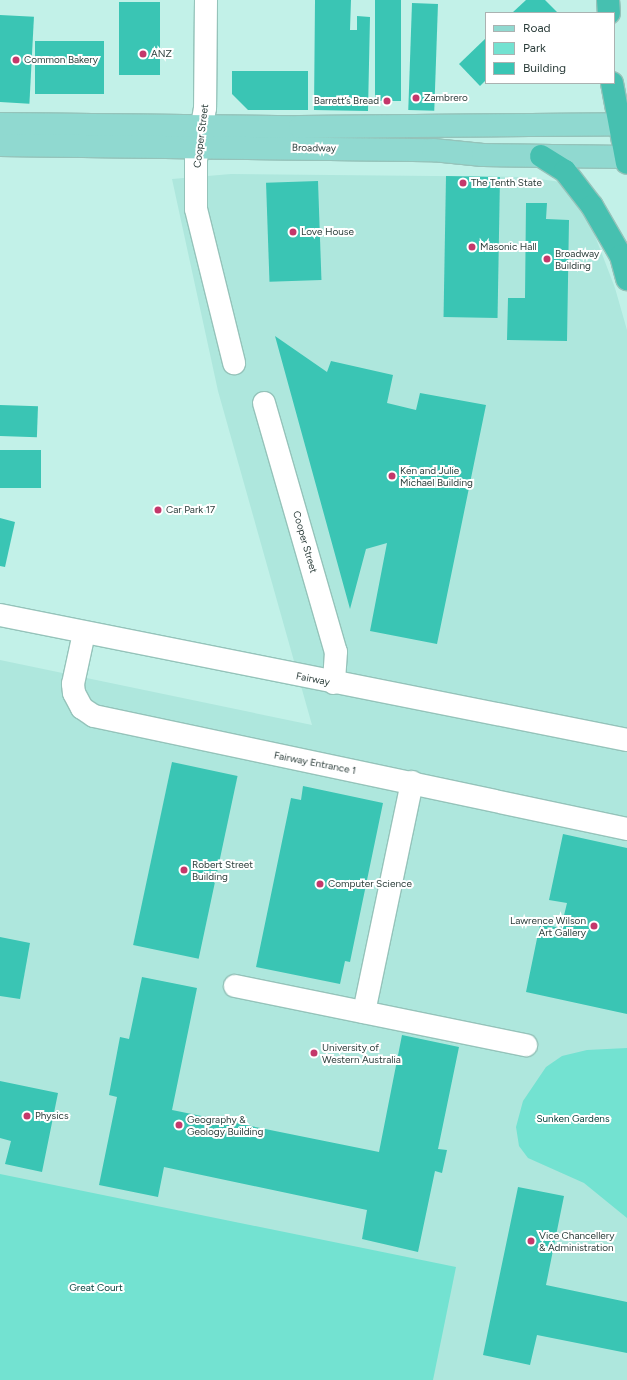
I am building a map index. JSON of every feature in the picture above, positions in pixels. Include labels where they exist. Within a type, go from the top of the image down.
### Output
[{"type":"highway","points":[[608,0],[609,12]]},
{"type":"highway","points":[[612,84],[623,124],[627,159]]},
{"type":"highway","points":[[541,156],[565,171],[585,197],[621,256],[627,280]]},
{"type":"main road","name":"Broadway","points":[[0,124],[433,150],[483,155],[627,159]]},
{"type":"main road","name":"Broadway","points":[[0,145],[200,137],[623,124]]},
{"type":"street","name":"Cooper Street","points":[[206,0],[205,108],[200,137],[196,209],[234,363]]},
{"type":"street","name":"Cooper Street","points":[[264,403],[336,652],[334,683]]},
{"type":"street","name":"Fairway","points":[[0,615],[334,683],[627,740]]},
{"type":"street","name":"Fairway Entrance 1","points":[[84,633],[73,684],[74,693],[82,708],[94,716],[412,782],[627,829]]},
{"type":"street","points":[[364,1012],[412,782]]},
{"type":"street","points":[[235,986],[526,1045]]},
{"type":"shaded area","name":"University of Western Australia","points":[[231,174],[525,177],[561,182],[589,220],[615,288],[627,330],[627,1380],[0,1380],[0,660],[312,725],[218,391],[172,179]]},
{"type":"green space","name":"Sunken Gardens","points":[[627,1048],[627,1218],[584,1183],[528,1158],[519,1146],[516,1127],[523,1101],[546,1067],[562,1056],[587,1050]]},
{"type":"green space","name":"Great Court","points":[[0,1174],[456,1267],[433,1380],[0,1380]]},
{"type":"building","points":[[315,0],[351,0],[350,30],[357,30],[357,16],[370,17],[368,111],[314,110]]},
{"type":"building","points":[[375,0],[401,0],[401,101],[375,101]]},
{"type":"building","points":[[526,0],[545,0],[557,12],[513,12]]},
{"type":"building","points":[[119,2],[160,2],[160,75],[119,75]]},
{"type":"building","points":[[412,3],[438,4],[434,111],[408,110]]},
{"type":"building","name":"Common Bakery","points":[[0,15],[34,17],[29,104],[0,102]]},
{"type":"building","points":[[485,39],[485,81],[480,86],[459,64]]},
{"type":"building","points":[[35,41],[104,41],[104,94],[35,94]]},
{"type":"building","points":[[232,71],[308,71],[308,110],[248,110],[232,94]]},
{"type":"building","name":"Masonic Hall","points":[[446,176],[500,177],[498,318],[444,317]]},
{"type":"building","name":"Love House","points":[[318,181],[321,280],[269,282],[266,183]]},
{"type":"building","name":"Broadway Building","points":[[526,203],[547,203],[546,219],[569,220],[567,341],[507,340],[508,298],[525,298]]},
{"type":"building","name":"Ken and Julie Michael Building","points":[[275,336],[327,372],[331,361],[393,375],[387,403],[416,410],[420,393],[486,405],[437,644],[370,631],[387,543],[366,549],[350,609]]},
{"type":"building","points":[[0,405],[38,406],[37,437],[0,436]]},
{"type":"building","points":[[0,450],[41,450],[41,488],[0,488]]},
{"type":"building","points":[[0,518],[15,522],[5,567],[0,566]]},
{"type":"building","name":"Robert Street Building","points":[[172,762],[238,776],[199,959],[133,945]]},
{"type":"building","name":"Computer Science","points":[[303,786],[383,803],[350,962],[345,961],[340,984],[256,967],[291,798],[301,800]]},
{"type":"building","name":"Lawrence Wilson Art Gallery","points":[[563,834],[627,848],[627,1014],[526,992],[540,924],[561,928],[567,903],[549,900]]},
{"type":"building","points":[[0,937],[30,943],[20,999],[0,996]]},
{"type":"building","name":"Geography & Geology Building","points":[[142,977],[197,988],[172,1110],[379,1152],[402,1035],[459,1047],[438,1149],[447,1150],[442,1173],[435,1171],[418,1252],[362,1239],[367,1210],[164,1167],[158,1197],[99,1185],[117,1097],[109,1095],[120,1037],[129,1039]]},
{"type":"building","name":"Physics","points":[[0,1081],[58,1093],[42,1172],[5,1164],[11,1141],[0,1138]]},
{"type":"building","name":"Vice Chancellery & Administration","points":[[518,1187],[564,1196],[546,1285],[627,1302],[627,1353],[537,1335],[530,1365],[483,1355]]},
{"type":"place","name":"ANZ","points":[[143,54]]},
{"type":"place","name":"Common Bakery","points":[[16,60]]},
{"type":"place","name":"Zambrero","points":[[416,98]]},
{"type":"place","name":"Barrett’s Bread","points":[[387,101]]},
{"type":"place","name":"The Tenth State","points":[[463,183]]},
{"type":"place","name":"Love House","points":[[293,232]]},
{"type":"place","name":"Masonic Hall","points":[[472,247]]},
{"type":"place","name":"Broadway Building","points":[[547,259]]},
{"type":"place","name":"Ken and Julie Michael Building","points":[[392,476]]},
{"type":"place","name":"Car Park 17","points":[[158,510]]},
{"type":"place","name":"Robert Street Building","points":[[184,870]]},
{"type":"place","name":"Computer Science","points":[[320,884]]},
{"type":"place","name":"Lawrence Wilson Art Gallery","points":[[594,926]]},
{"type":"place","name":"University of Western Australia","points":[[314,1053]]},
{"type":"place","name":"Physics","points":[[27,1116]]},
{"type":"place","name":"Geography & Geology Building","points":[[179,1125]]},
{"type":"place","name":"Vice Chancellery & Administration","points":[[531,1241]]}]
